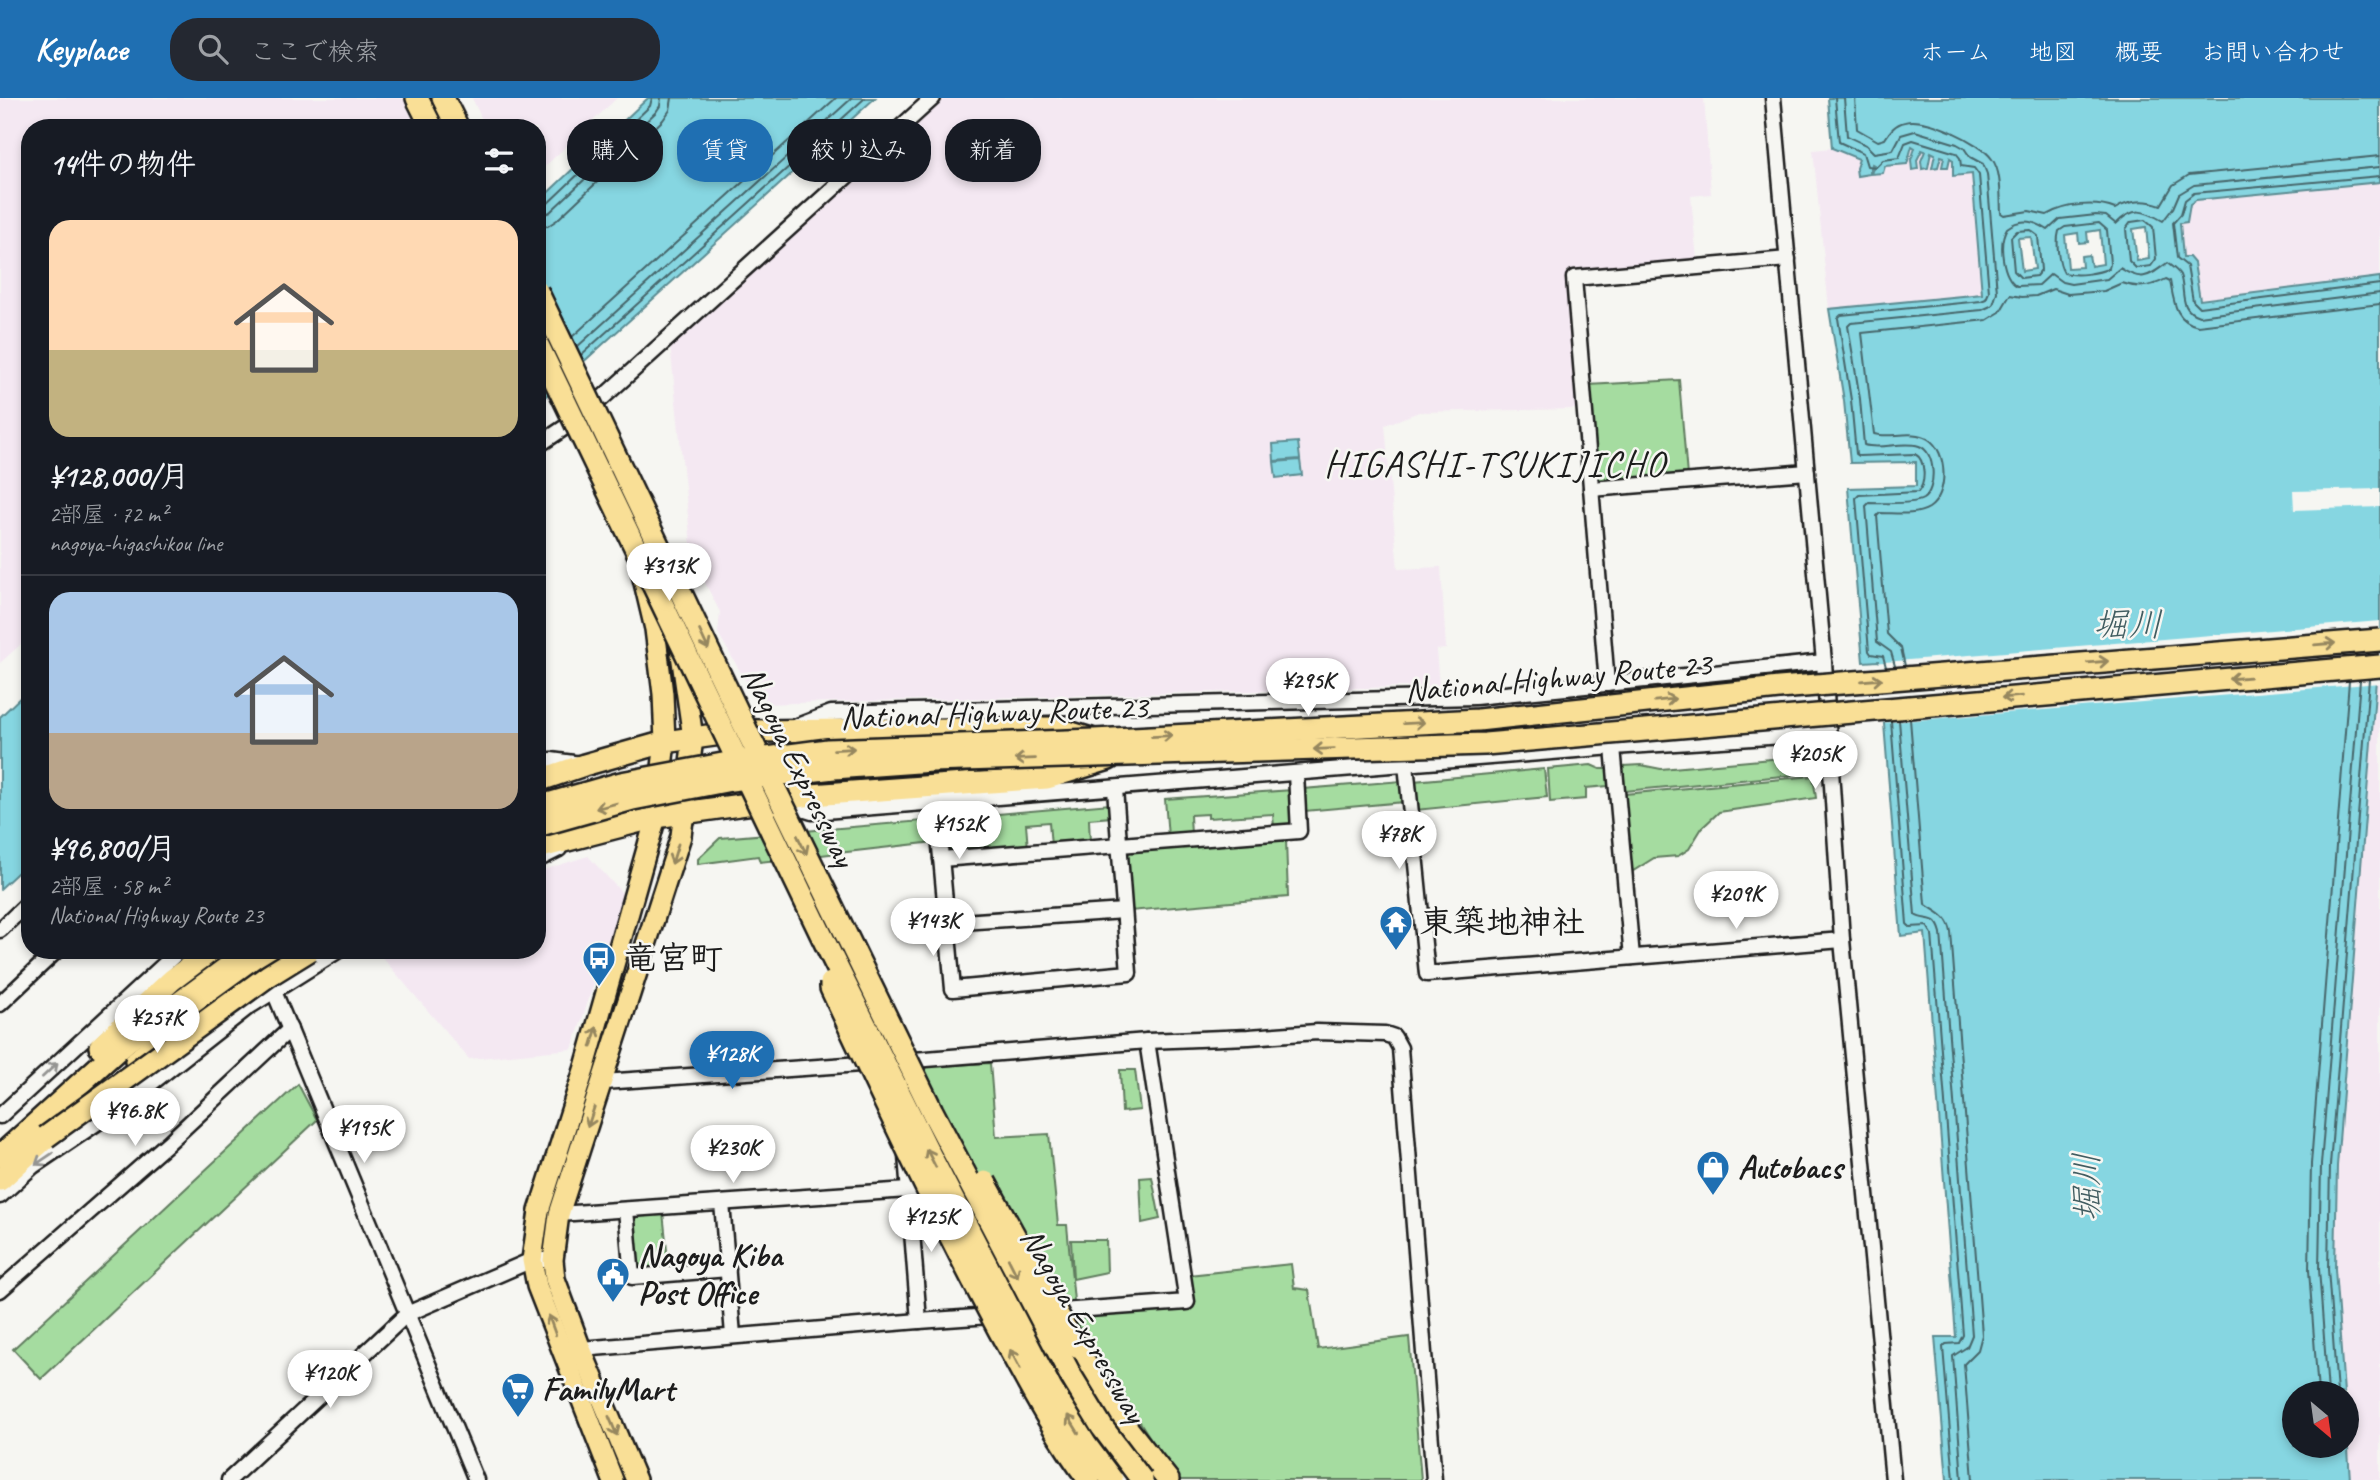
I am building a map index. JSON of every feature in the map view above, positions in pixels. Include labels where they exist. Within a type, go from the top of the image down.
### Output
[{"type":"highway","points":[[417,98],[428,119]]},
{"type":"highway","points":[[441,98],[453,119]]},
{"type":"highway","name":"Nagoya Expressway","points":[[546,310],[932,1111],[1071,1376],[1102,1426],[1142,1480]]},
{"type":"highway","name":"Nagoya Expressway","points":[[546,362],[930,1155],[1051,1389],[1086,1445],[1112,1480]]},
{"type":"highway","name":"National Highway Route 23","points":[[546,804],[621,783],[728,763],[828,750],[1094,740],[1478,720],[1779,688],[2380,640]]},
{"type":"highway","name":"National Highway Route 23","points":[[546,823],[633,799],[731,779],[932,761],[1485,744],[2380,666]]},
{"type":"highway","points":[[546,778],[665,742],[743,731],[1055,728],[1094,740]]},
{"type":"highway","points":[[546,846],[656,817],[811,795],[1047,778],[1118,756]]},
{"type":"highway","points":[[832,957],[831,988],[927,1190],[1046,1417],[1089,1480]]},
{"type":"highway","points":[[65,1097],[81,1066],[172,980],[200,959]]},
{"type":"highway","points":[[0,1156],[126,1042],[239,959]]},
{"type":"highway","points":[[0,1181],[46,1137],[197,1010],[268,959]]},
{"type":"highway","points":[[46,1137],[268,976],[295,959]]},
{"type":"highway","points":[[932,1111],[956,1129],[1119,1418],[1168,1480]]},
{"type":"main road","points":[[426,98],[436,119]]},
{"type":"main road","points":[[441,98],[449,119]]},
{"type":"main road","points":[[546,326],[633,534],[655,629],[663,694],[665,742],[656,817],[585,1067],[538,1211],[532,1260],[537,1286],[636,1480]]},
{"type":"main road","points":[[546,347],[641,524],[676,616],[693,738],[677,846],[559,1214],[553,1260],[572,1353],[613,1480]]},
{"type":"street","points":[[546,438],[933,98]]},
{"type":"street","points":[[1773,98],[1824,662],[1842,940],[1893,1480]]},
{"type":"street","points":[[1632,957],[1618,747],[1591,489],[1574,278],[1788,259]]},
{"type":"street","points":[[1591,489],[1807,472]]},
{"type":"street","points":[[786,730],[831,713],[1475,697],[1824,662]]},
{"type":"street","points":[[772,800],[812,811],[1618,747],[1829,733]]},
{"type":"street","points":[[546,761],[584,765]]},
{"type":"street","points":[[1406,764],[1427,974],[1842,940]]},
{"type":"street","points":[[941,859],[1299,831],[1296,774]]},
{"type":"street","points":[[936,803],[953,989],[1129,973],[1115,789]]},
{"type":"street","points":[[546,855],[582,837]]},
{"type":"street","points":[[0,930],[21,910]]},
{"type":"street","points":[[947,923],[1124,911]]},
{"type":"street","points":[[0,1004],[48,959]]},
{"type":"street","points":[[2,1112],[170,959]]},
{"type":"street","points":[[286,959],[295,976]]},
{"type":"street","points":[[0,1196],[33,1166],[125,1104],[178,1060],[273,989],[324,959]]},
{"type":"street","points":[[273,989],[476,1480]]},
{"type":"street","points":[[0,1290],[168,1143],[290,1029]]},
{"type":"street","points":[[603,1082],[1147,1041],[1317,1032],[1385,1034],[1394,1037],[1400,1048],[1434,1480]]},
{"type":"street","points":[[572,1353],[733,1335],[1187,1303],[1147,1041]]},
{"type":"street","points":[[901,1061],[919,1321]]},
{"type":"street","points":[[559,1214],[908,1190]]},
{"type":"street","points":[[722,1203],[733,1335]]},
{"type":"street","points":[[626,1210],[632,1277],[728,1269]]},
{"type":"street","points":[[229,1480],[407,1314],[532,1260],[553,1260]]},
{"type":"shaded area","points":[[0,98],[403,98],[413,119],[21,119],[21,644],[0,663]]},
{"type":"shaded area","points":[[472,98],[617,98],[595,119],[567,119],[567,146],[546,165],[546,119],[482,119]]},
{"type":"shaded area","points":[[942,98],[1704,98],[1711,194],[1691,196],[1697,260],[1566,271],[1577,409],[1419,412],[1385,425],[1398,569],[1441,567],[1446,649],[1436,650],[1439,686],[759,704],[718,633],[720,612],[700,573],[699,558],[692,554],[670,345],[849,182],[931,182],[931,119],[919,119]]},
{"type":"shaded area","points":[[1911,146],[1915,147],[1911,160],[1917,160],[1921,150],[1925,151],[1921,161],[1928,161],[1931,152],[1935,154],[1938,167],[1941,156],[1954,160],[1953,166],[1971,174],[1982,294],[1829,309],[1813,150],[1832,148],[1859,159],[1868,170],[1872,164],[1883,170],[1885,166],[1907,164]]},
{"type":"shaded area","points":[[2380,182],[2380,277],[2200,300],[2194,263],[2183,257],[2180,222],[2190,204],[2196,200]]},
{"type":"shaded area","points":[[2376,679],[2380,679],[2380,1480],[2350,1480],[2349,1458],[2359,1458],[2359,1381],[2343,1381],[2335,1269],[2337,1166]]},
{"type":"shaded area","points":[[588,856],[624,895],[572,1049],[469,1059],[384,959],[546,959],[546,869]]},
{"type":"green space","points":[[1679,380],[1687,476],[1595,482],[1588,385]]},
{"type":"green space","points":[[1806,756],[1814,763],[1814,773],[1625,791],[1623,766],[1641,765],[1661,769]]},
{"type":"green space","points":[[1591,765],[1607,769],[1608,786],[1586,788],[1586,799],[1550,802],[1548,769]]},
{"type":"green space","points":[[1544,769],[1547,797],[1416,810],[1414,781]]},
{"type":"green space","points":[[1813,776],[1816,798],[1719,812],[1702,828],[1689,849],[1678,856],[1654,858],[1630,873],[1625,794]]},
{"type":"green space","points":[[1402,781],[1404,802],[1305,811],[1303,789]]},
{"type":"green space","points":[[1292,790],[1294,823],[1290,828],[1274,829],[1273,814],[1208,818],[1208,814],[1190,815],[1191,835],[1168,837],[1165,799]]},
{"type":"green space","points":[[1110,804],[1111,817],[1089,819],[1090,843],[1051,846],[1049,822],[1026,824],[1028,849],[950,855],[945,851],[942,819]]},
{"type":"green space","points":[[934,820],[934,842],[760,862],[758,856],[698,864],[698,859],[720,838]]},
{"type":"green space","points":[[1286,840],[1288,897],[1130,911],[1124,851]]},
{"type":"green space","points":[[990,1063],[996,1137],[1049,1134],[1058,1225],[1067,1225],[1074,1301],[987,1306],[922,1174],[914,1067]]},
{"type":"green space","points":[[1120,1070],[1135,1070],[1140,1110],[1122,1112]]},
{"type":"green space","points":[[298,1084],[317,1120],[41,1379],[13,1349]]},
{"type":"green space","points":[[1152,1177],[1160,1219],[1142,1223],[1140,1178]]},
{"type":"green space","points":[[663,1212],[669,1270],[634,1275],[628,1215]]},
{"type":"green space","points":[[1071,1240],[1106,1240],[1107,1272],[1073,1279]]},
{"type":"green space","points":[[1291,1264],[1294,1288],[1309,1290],[1318,1349],[1409,1337],[1421,1480],[1177,1480],[1069,1311],[1190,1305],[1189,1275]]},
{"type":"water","points":[[648,98],[875,98],[852,119],[787,119],[787,178],[546,396],[546,194],[567,175],[567,182],[663,182],[663,119],[626,119]]},
{"type":"water","name":"堀川","points":[[1828,98],[2380,98],[2380,182],[2196,200],[2190,204],[2187,222],[2180,223],[2183,257],[2189,257],[2194,263],[2200,300],[2380,277],[2380,679],[2376,680],[2337,1166],[2335,1269],[2343,1381],[2282,1381],[2282,1458],[2349,1458],[2350,1480],[1947,1480],[1935,1337],[1956,1337],[1925,933],[1901,936],[1879,661],[1863,662],[1848,488],[1916,486],[1916,462],[1850,463],[1844,401],[1829,309],[1982,294],[1972,174],[1953,176],[1953,160],[1950,158],[1948,167],[1942,167],[1944,157],[1941,156],[1938,167],[1932,168],[1935,154],[1931,152],[1928,168],[1922,169],[1921,161],[1925,151],[1922,150],[1917,160],[1918,169],[1912,170],[1911,160],[1915,148],[1912,146],[1907,164],[1885,166],[1883,173],[1871,174],[1872,164],[1869,174],[1857,176],[1859,159],[1832,148]],"holes":[[[2146,227],[2149,259],[2137,261],[2133,229]],[[2100,230],[2103,264],[2091,266],[2089,255],[2081,256],[2082,267],[2068,268],[2065,235],[2078,233],[2079,243],[2088,242],[2087,232]],[[2031,237],[2035,269],[2022,271],[2018,238]]]},
{"type":"water","points":[[1298,442],[1300,459],[1274,461],[1273,444]]},
{"type":"water","points":[[1300,460],[1302,475],[1276,478],[1274,462]]},
{"type":"water","points":[[21,697],[21,869],[0,889],[0,717]]},
{"type":"pier","points":[[2380,489],[2380,507],[2294,510],[2293,491]]},
{"type":"pier","points":[[2380,621],[2380,683],[1880,723],[1876,664],[1860,664]]},
{"type":"place","name":"東築地神社","points":[[1396,952]]},
{"type":"place","name":"竜宮町","points":[[599,988]]},
{"type":"place","name":"Autobacs","points":[[1713,1197]]},
{"type":"place","name":"Nagoya Kiba Post Office","points":[[613,1304]]},
{"type":"place","name":"FamilyMart","points":[[518,1419]]},
{"type":"district","name":"HIGASHI-TSUKIJICHO","points":[[1495,463]]}]
